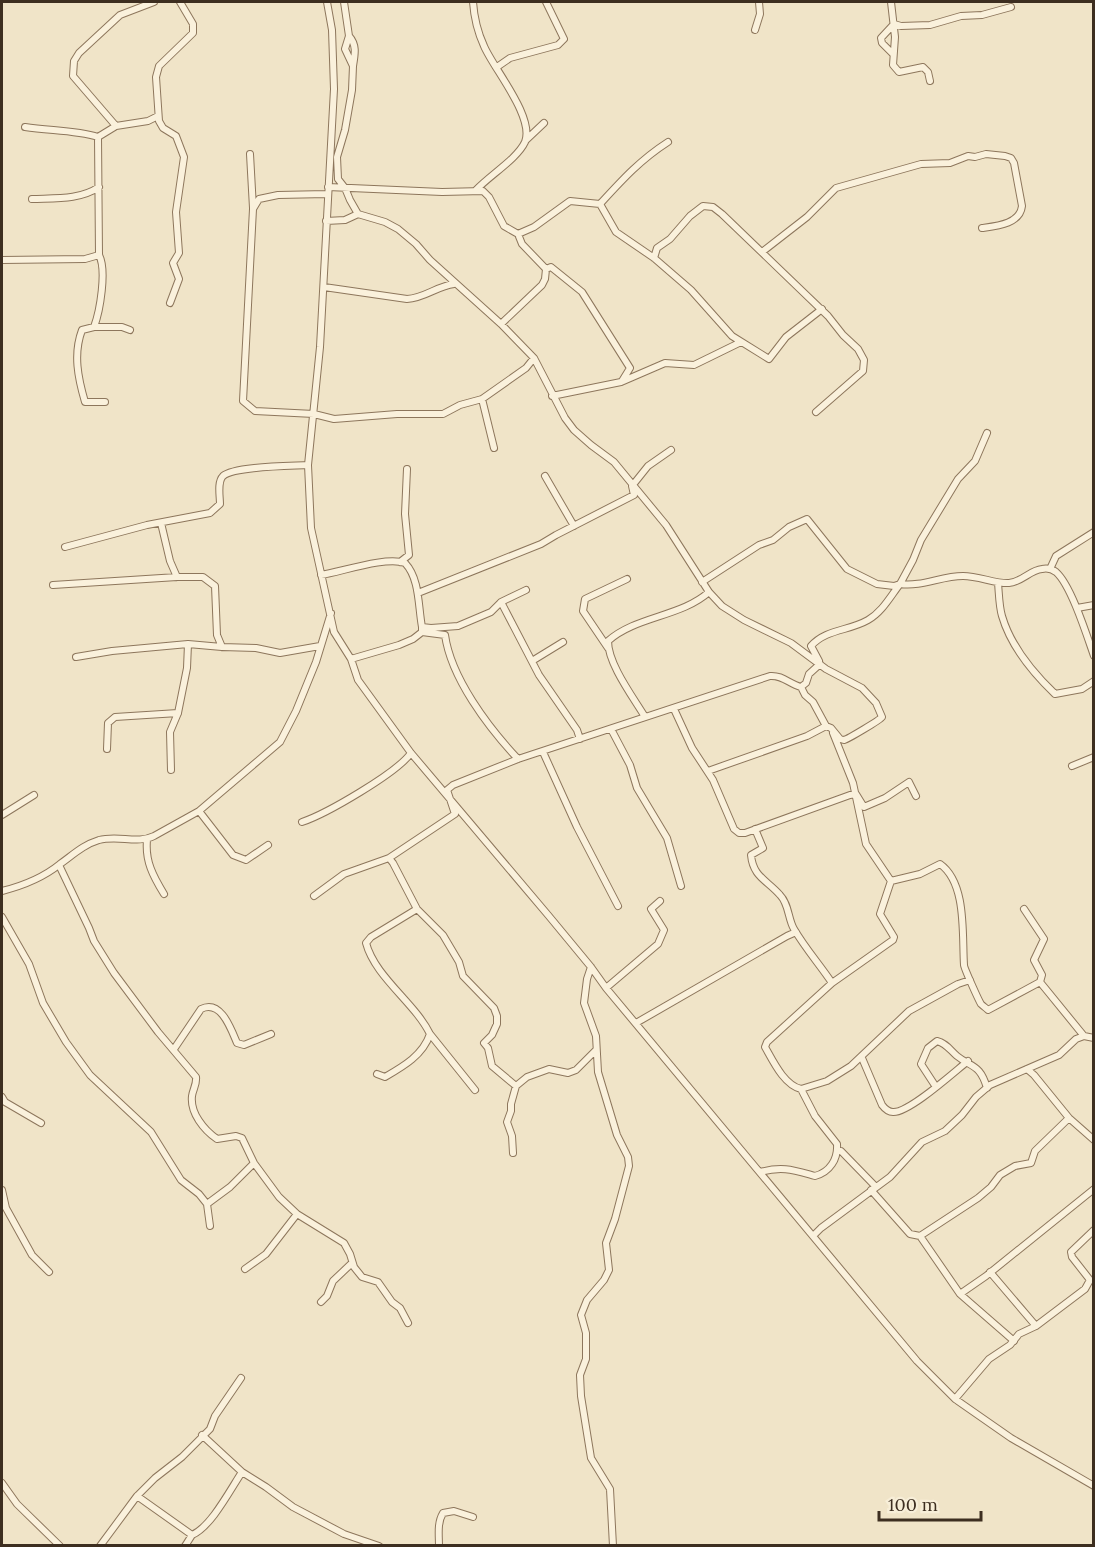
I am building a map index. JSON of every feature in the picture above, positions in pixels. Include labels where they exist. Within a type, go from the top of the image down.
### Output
[{"type":"street","points":[[116,126],[73,76],[74,61],[79,53],[120,15],[154,2]]},
{"type":"street","points":[[170,303],[179,279],[173,263],[179,253],[176,212],[183,157],[176,136],[163,128],[158,116],[157,70],[193,33],[194,28],[180,2]]},
{"type":"street","points":[[327,2],[332,30],[334,89],[327,190],[324,287],[308,465],[311,528],[334,632],[351,659],[358,680],[411,753],[917,1361],[955,1399],[1011,1438],[1094,1486]]},
{"type":"street","points":[[344,2],[349,36],[354,41],[356,52],[345,130],[337,157],[338,179],[358,214]]},
{"type":"street","points":[[473,2],[483,46],[505,80],[520,111],[526,140]]},
{"type":"street","points":[[497,67],[510,58],[558,45],[564,39],[546,2]]},
{"type":"street","points":[[755,30],[760,14],[759,2]]},
{"type":"street","points":[[891,2],[895,37],[893,65],[899,72],[923,68],[928,72],[930,81]]},
{"type":"street","points":[[894,24],[930,25],[961,16],[982,15],[1011,7]]},
{"type":"street","points":[[893,54],[882,43],[881,38],[894,24]]},
{"type":"street","points":[[26,127],[53,131],[80,131],[98,137],[116,126],[148,121],[158,116]]},
{"type":"street","points":[[476,190],[490,175],[513,159],[526,140],[544,123]]},
{"type":"street","points":[[94,327],[98,316],[102,278],[102,262],[99,255],[98,137]]},
{"type":"street","points":[[600,204],[619,183],[627,178],[634,166],[668,142]]},
{"type":"street","points":[[330,153],[337,157]]},
{"type":"street","points":[[250,154],[254,209],[243,401],[255,411],[314,414],[334,418],[443,414],[460,405],[482,399],[526,368],[534,358]]},
{"type":"street","points":[[762,252],[807,217],[836,188],[921,164],[950,163],[968,156],[986,154],[1011,158],[1023,206],[1022,212],[1019,217],[1011,221],[982,228]]},
{"type":"street","points":[[32,199],[67,198],[92,192],[99,187]]},
{"type":"street","points":[[254,209],[259,199],[345,188],[442,192],[483,191],[489,197],[504,226],[518,234],[522,244],[546,269],[542,285],[501,324]]},
{"type":"street","points":[[92,192],[99,196]]},
{"type":"street","points":[[518,234],[534,227],[570,201],[600,204]]},
{"type":"street","points":[[600,204],[616,232],[654,258],[691,290],[732,336],[769,359],[786,337],[822,309]]},
{"type":"street","points":[[654,258],[657,248],[669,239],[690,216],[704,206],[713,207],[822,309],[864,360],[863,371],[816,412]]},
{"type":"street","points":[[326,221],[345,220],[358,214],[385,222],[417,244],[454,284],[501,324],[534,358],[552,396],[574,430],[614,462],[666,525],[702,582],[722,606],[744,620],[791,643],[820,664],[862,688],[882,714],[880,720],[844,740],[828,727]]},
{"type":"street","points":[[2,260],[85,259],[99,255]]},
{"type":"street","points":[[546,269],[551,267],[582,292],[630,368],[621,382]]},
{"type":"street","points":[[324,287],[418,298],[441,285],[454,284]]},
{"type":"street","points":[[105,402],[85,402],[77,373],[78,339],[82,330],[94,327],[122,327],[130,330]]},
{"type":"street","points":[[552,396],[621,382],[666,363],[694,365],[741,342]]},
{"type":"street","points":[[482,399],[494,448]]},
{"type":"street","points":[[820,664],[811,646],[817,639],[870,619],[884,606],[900,584],[921,540],[958,479],[975,461],[987,433]]},
{"type":"street","points":[[632,486],[648,466],[671,450]]},
{"type":"street","points":[[65,547],[210,513],[220,504],[220,482],[223,476],[228,474],[254,468],[308,465]]},
{"type":"street","points":[[407,469],[405,514],[409,568],[418,593],[422,629]]},
{"type":"street","points":[[545,476],[574,526]]},
{"type":"street","points":[[418,593],[541,544],[634,495],[632,486]]},
{"type":"street","points":[[702,582],[759,545],[773,540],[789,527],[807,519],[846,569],[877,584],[894,586],[923,584],[948,577],[964,576],[986,578],[1008,584],[1019,581],[1035,570],[1050,569],[1056,572],[1061,579],[1077,608],[1094,656]]},
{"type":"street","points":[[161,523],[170,561],[177,577]]},
{"type":"street","points":[[1050,569],[1056,556],[1094,532]]},
{"type":"street","points":[[321,575],[356,567],[400,562],[409,555]]},
{"type":"street","points":[[400,562],[409,568]]},
{"type":"street","points":[[53,585],[203,577],[215,586],[217,635],[222,647]]},
{"type":"street","points":[[627,579],[585,599],[583,611],[608,648],[612,660],[645,717]]},
{"type":"street","points":[[998,583],[1001,615],[1023,659],[1039,679],[1055,694],[1082,689],[1094,681]]},
{"type":"street","points":[[351,659],[399,645],[413,639],[422,629],[458,626],[491,612],[501,602],[526,590]]},
{"type":"street","points":[[608,648],[608,641],[616,634],[699,601],[709,591]]},
{"type":"street","points":[[501,602],[532,661],[577,730],[580,739]]},
{"type":"street","points":[[1077,608],[1094,605]]},
{"type":"street","points":[[2,891],[20,887],[59,865],[74,852],[98,841],[121,837],[147,840],[198,811],[280,742],[297,711],[316,662],[331,612]]},
{"type":"street","points":[[422,629],[445,635],[447,650],[481,715],[518,759]]},
{"type":"street","points":[[210,645],[217,635]]},
{"type":"street","points":[[532,661],[563,642]]},
{"type":"street","points":[[76,657],[112,651],[188,644],[255,648],[280,653],[320,646]]},
{"type":"street","points":[[171,770],[170,732],[178,713],[187,668],[188,644]]},
{"type":"street","points":[[314,896],[344,874],[389,858],[454,814],[447,790],[453,785],[518,759],[770,676],[784,677],[792,685],[801,687],[806,684],[808,674],[820,664]]},
{"type":"street","points":[[801,687],[804,695],[813,702],[828,727],[847,765],[856,794],[864,807],[885,798],[909,782],[916,796]]},
{"type":"street","points":[[674,709],[692,748],[708,771],[734,829],[739,833],[856,794]]},
{"type":"street","points":[[108,749],[108,723],[115,717],[178,713]]},
{"type":"street","points":[[708,771],[828,727]]},
{"type":"street","points":[[611,729],[630,765],[637,789],[667,838],[681,886]]},
{"type":"street","points":[[543,752],[577,827],[618,906]]},
{"type":"street","points":[[302,822],[315,818],[389,774],[405,762],[411,753]]},
{"type":"street","points":[[1072,766],[1094,757]]},
{"type":"street","points":[[856,794],[855,799],[866,844],[891,881]]},
{"type":"street","points":[[2,815],[34,795]]},
{"type":"street","points":[[198,811],[233,855],[246,860],[268,845]]},
{"type":"street","points":[[755,829],[763,848],[751,855],[752,867],[782,896],[796,933],[832,983]]},
{"type":"street","points":[[147,840],[146,853],[150,868],[164,894]]},
{"type":"street","points":[[389,858],[417,909],[443,935],[459,962],[463,976],[494,1008],[497,1024],[492,1035],[484,1043],[488,1048],[492,1066],[516,1086]]},
{"type":"street","points":[[891,881],[920,874],[940,864],[949,870],[958,892],[965,953],[964,967],[980,1003],[988,1010],[1040,982],[1042,975],[1034,960],[1044,939],[1024,909]]},
{"type":"street","points":[[59,865],[90,928],[94,941],[148,1019],[196,1077],[192,1103],[201,1125],[217,1138],[239,1136],[254,1163],[279,1197],[297,1214],[344,1243],[352,1263],[362,1277],[378,1282],[392,1302],[400,1308],[408,1323]]},
{"type":"street","points":[[891,881],[880,914],[894,937],[893,940],[832,983],[767,1042],[765,1047],[780,1071],[795,1088],[801,1089],[827,1081],[862,1058],[909,1011],[958,984],[970,980]]},
{"type":"street","points":[[606,988],[658,944],[664,930],[651,909],[660,901]]},
{"type":"street","points":[[417,909],[371,937],[366,943],[368,950],[387,978],[407,1000],[430,1034],[475,1090]]},
{"type":"street","points":[[2,917],[29,964],[43,1003],[66,1042],[90,1075],[151,1132],[181,1180],[199,1194],[207,1204],[210,1226]]},
{"type":"street","points":[[636,1023],[796,933]]},
{"type":"street","points":[[591,967],[584,1004],[596,1036],[598,1072],[617,1135],[628,1157],[629,1166],[606,1243],[609,1270],[604,1280],[587,1300],[581,1315],[586,1333],[586,1359],[580,1375],[581,1396],[591,1458],[610,1489],[613,1545]]},
{"type":"street","points":[[1040,982],[1084,1036]]},
{"type":"street","points":[[174,1049],[205,1006],[219,1011],[226,1018],[240,1045],[271,1034]]},
{"type":"street","points":[[377,1074],[385,1077],[403,1066],[426,1046],[430,1034]]},
{"type":"street","points":[[814,1235],[874,1189],[913,1154],[922,1142],[945,1131],[987,1088],[1059,1055],[1076,1039],[1084,1036],[1094,1038]]},
{"type":"street","points":[[936,1087],[921,1064],[924,1054],[933,1042],[941,1041],[981,1074],[987,1088]]},
{"type":"street","points":[[513,1153],[512,1136],[507,1122],[516,1086],[526,1077],[549,1069],[568,1073],[576,1070],[597,1050]]},
{"type":"street","points":[[862,1058],[866,1063],[878,1097],[886,1110],[893,1113],[903,1110],[968,1061]]},
{"type":"street","points":[[1027,1069],[1069,1118],[1094,1140]]},
{"type":"street","points":[[760,1172],[778,1168],[798,1170],[815,1176],[822,1174],[835,1161],[837,1144],[815,1116],[801,1089]]},
{"type":"street","points":[[2,1097],[5,1102],[41,1123]]},
{"type":"street","points":[[920,1236],[978,1198],[1000,1175],[1015,1166],[1031,1163],[1035,1151],[1069,1118]]},
{"type":"street","points":[[837,1151],[841,1151],[910,1234],[920,1236],[960,1294],[1014,1341]]},
{"type":"street","points":[[207,1204],[230,1187],[254,1163]]},
{"type":"street","points":[[960,1294],[1094,1189]]},
{"type":"street","points":[[2,1190],[6,1208],[32,1255],[49,1272]]},
{"type":"street","points":[[245,1269],[266,1254],[297,1214]]},
{"type":"street","points":[[955,1399],[989,1359],[1014,1341],[1019,1334],[1036,1326],[1073,1299],[1089,1284],[1090,1280],[1072,1257],[1071,1252],[1094,1230]]},
{"type":"street","points":[[321,1302],[327,1296],[333,1281],[352,1263]]},
{"type":"street","points":[[990,1272],[1036,1326]]},
{"type":"street","points":[[100,1545],[137,1496],[210,1429],[215,1416],[240,1378]]},
{"type":"street","points":[[202,1435],[242,1472],[308,1515],[344,1534],[379,1545]]},
{"type":"street","points":[[184,1545],[211,1518],[242,1472]]},
{"type":"street","points":[[2,1483],[17,1504],[60,1545]]},
{"type":"street","points":[[137,1496],[192,1535]]},
{"type":"street","points":[[439,1545],[440,1518],[443,1513],[454,1512],[473,1517]]}]
